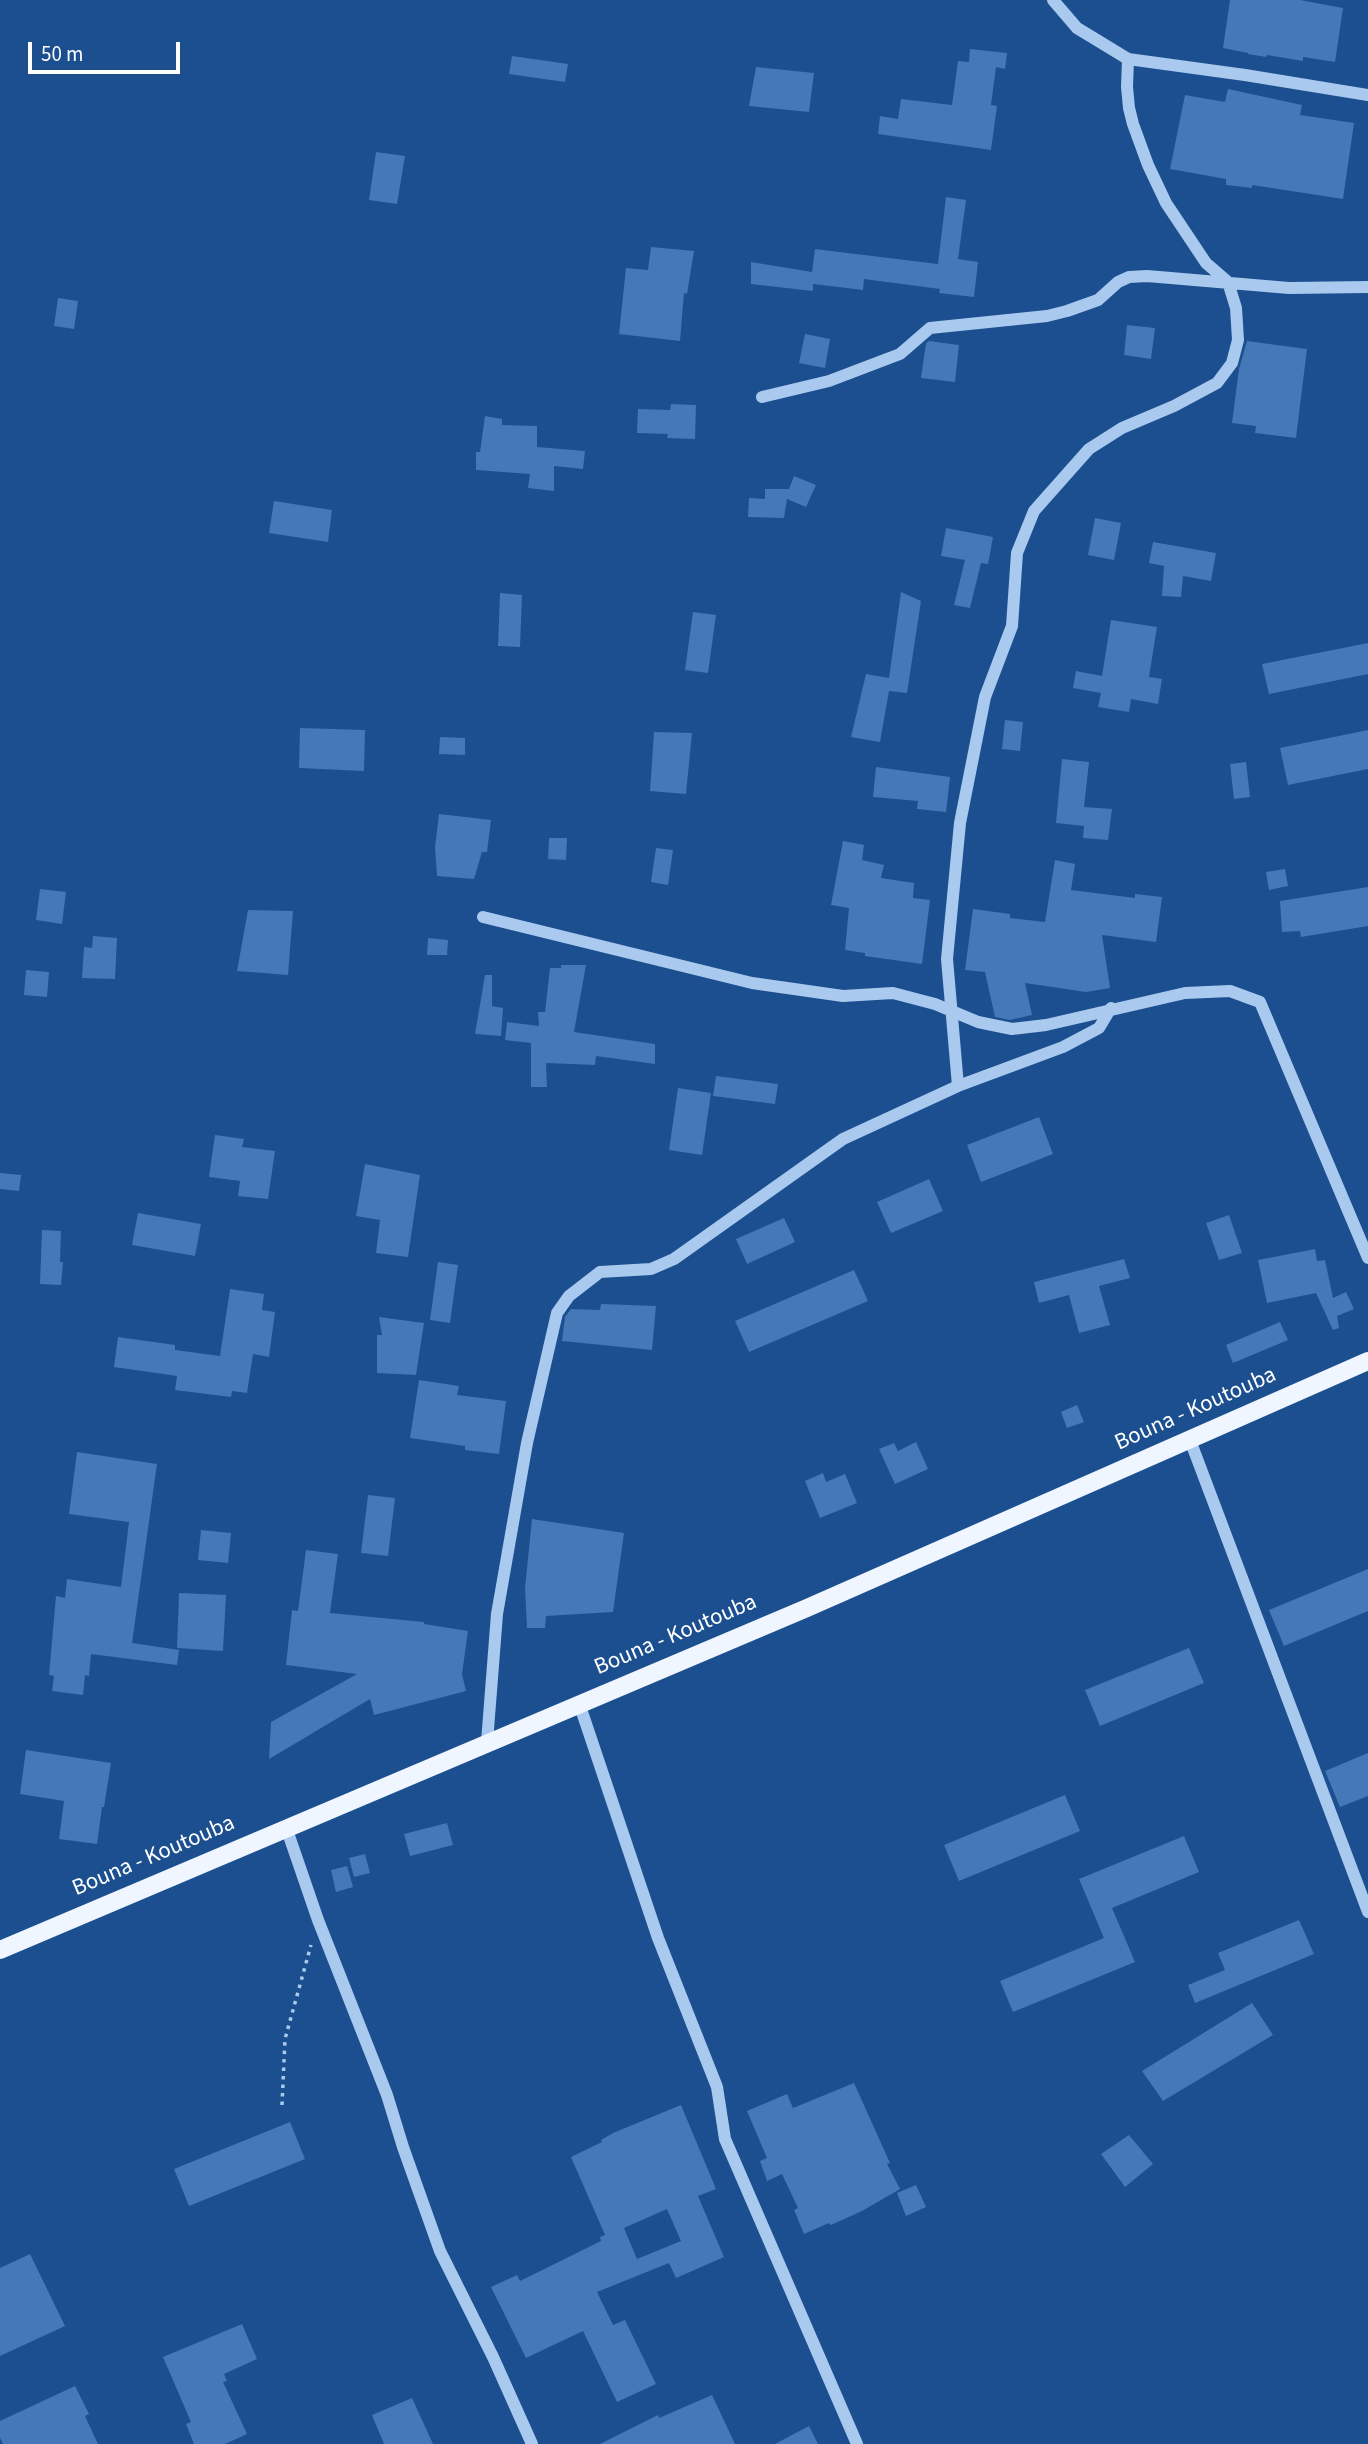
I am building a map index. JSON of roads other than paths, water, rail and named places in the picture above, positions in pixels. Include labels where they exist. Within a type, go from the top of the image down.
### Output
[{"type":"main road","name":"Bouna - Koutouba","points":[[0,1950],[820,1602],[1368,1361]]},
{"type":"street","points":[[1053,0],[1077,28],[1128,59],[1368,95]]},
{"type":"street","points":[[958,1086],[947,959],[960,823],[985,697],[1012,626],[1017,553],[1034,511],[1089,449],[1122,428],[1174,406],[1217,383],[1232,363],[1238,340],[1236,308],[1228,282],[1206,263],[1166,202],[1148,165],[1129,108],[1126,87],[1128,59]]},
{"type":"street","points":[[762,397],[829,381],[900,354],[930,328],[1047,316],[1067,311],[1098,300],[1129,276],[1289,288],[1368,287]]},
{"type":"street","points":[[484,918],[752,984],[843,996],[893,993],[978,1022],[1012,1029],[1046,1025],[1185,993],[1230,990],[1260,1002],[1368,1258]]},
{"type":"street","points":[[487,1742],[497,1614],[527,1443],[557,1314],[569,1296],[600,1272],[651,1269],[674,1259],[843,1139],[958,1086],[1063,1047],[1098,1028],[1111,1008]]},
{"type":"street","points":[[1190,1440],[1368,1912]]},
{"type":"street","points":[[579,1703],[658,1938],[718,2087],[725,2139],[857,2444]]},
{"type":"street","points":[[286,1827],[318,1920],[387,2095],[440,2251],[493,2357],[531,2444]]}]
